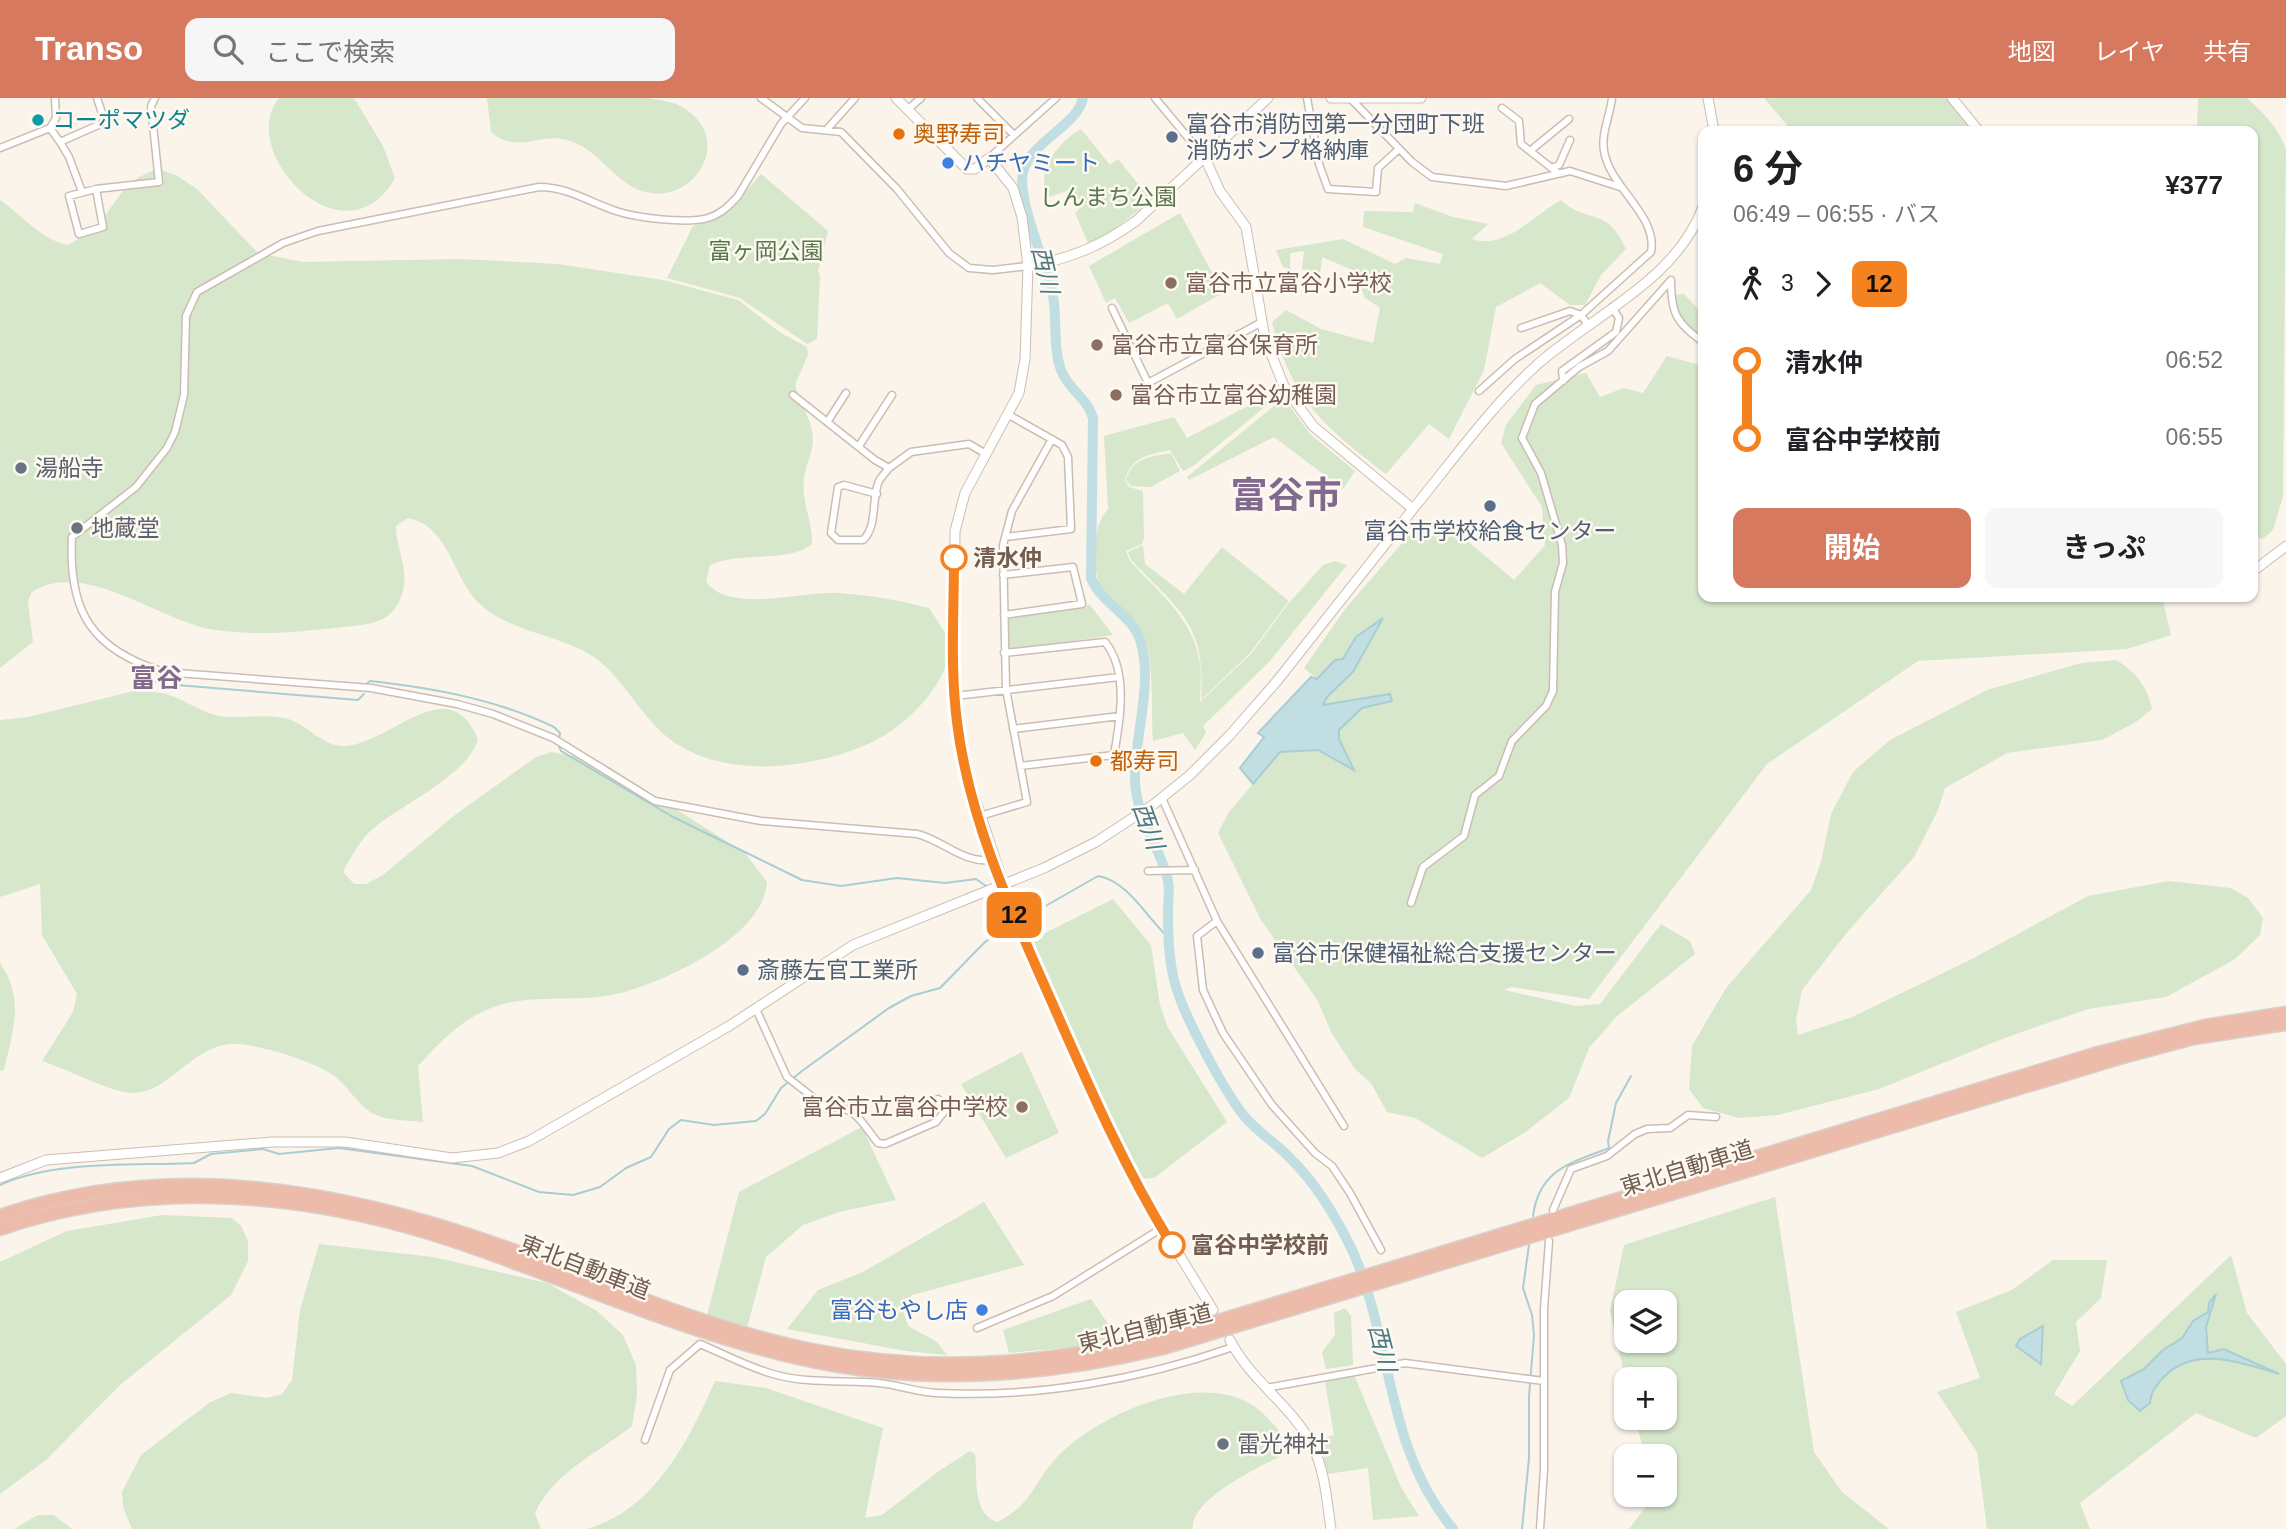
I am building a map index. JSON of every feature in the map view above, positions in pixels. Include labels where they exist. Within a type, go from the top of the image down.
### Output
[{"type":"highway","name":"東北自動車道","points":[[1377,1279],[2134,1043],[2205,1026],[2286,1013]]},
{"type":"highway","name":"東北自動車道","points":[[0,1229],[66,1211],[154,1198],[230,1196],[307,1204],[356,1213],[451,1240],[739,1344],[857,1369],[933,1376],[1019,1374],[1119,1359],[1347,1288],[2119,1058],[2194,1038],[2286,1024]]},
{"type":"highway","name":"東北自動車道","points":[[0,1216],[64,1199],[153,1186],[230,1184],[309,1193],[357,1202],[455,1230],[666,1308],[765,1340],[857,1358],[935,1364],[1016,1363],[1116,1348],[1347,1288]]},
{"type":"street","points":[[0,148],[50,128],[55,118],[55,98]]},
{"type":"street","points":[[60,142],[105,122],[97,98]]},
{"type":"street","points":[[96,189],[103,227],[79,234],[69,195],[96,189],[159,182],[151,106],[155,98]]},
{"type":"street","points":[[761,98],[786,118],[808,130],[828,128],[841,132],[879,170],[958,261],[980,271],[1053,262],[1084,253],[1116,235],[1205,158],[1268,98]]},
{"type":"street","points":[[805,98],[786,118],[738,196],[729,206],[709,218],[677,219],[627,214],[566,189],[539,187],[300,236],[197,292],[186,316],[184,395],[171,440],[148,476],[72,537],[75,580],[85,621],[100,639],[122,654],[164,672],[277,678],[371,688],[493,714],[554,738],[655,801],[761,821],[916,834],[931,837],[973,860],[982,862],[993,859]]},
{"type":"street","points":[[828,128],[855,98]]},
{"type":"street","points":[[896,98],[967,169],[975,169],[989,158],[1056,98]]},
{"type":"street","points":[[907,110],[921,98]]},
{"type":"street","points":[[977,98],[1014,135]]},
{"type":"street","points":[[1155,98],[1205,158],[1220,191],[1246,227],[1262,322],[1274,365],[1295,404],[1318,431],[1413,509]]},
{"type":"street","points":[[1307,98],[1319,164],[1328,189],[1376,192],[1378,169],[1399,149]]},
{"type":"street","points":[[1331,98],[1421,98]]},
{"type":"street","points":[[1479,391],[1507,365],[1581,315],[1651,252],[1653,235],[1620,187],[1608,164],[1604,141],[1612,98]]},
{"type":"street","points":[[1708,98],[1713,126]]},
{"type":"street","points":[[1952,98],[1975,126]]},
{"type":"street","points":[[1352,100],[1424,174],[1432,177],[1506,186],[1556,170],[1581,173],[1620,187]]},
{"type":"street","points":[[1503,108],[1519,121],[1519,139],[1530,151],[1556,170]]},
{"type":"street","points":[[1530,151],[1569,118]]},
{"type":"street","points":[[50,128],[69,157],[82,192]]},
{"type":"street","points":[[1556,170],[1570,139]]},
{"type":"street","points":[[989,158],[1005,176],[1018,201],[1031,266],[1025,359],[1019,393],[965,494],[955,530],[955,696],[963,752],[993,859],[1014,916],[1126,1168],[1213,1310]]},
{"type":"street","points":[[0,1178],[46,1160],[272,1142],[345,1142],[452,1158],[498,1153],[529,1141],[756,1009],[870,936],[1003,885],[1071,855],[1127,823],[1158,801],[1212,755],[1277,681],[1510,392],[1538,364],[1667,263],[1688,236],[1698,217]]},
{"type":"street","points":[[1411,903],[1423,867],[1464,836],[1475,796],[1499,776],[1512,741],[1546,706],[1553,691],[1555,592],[1563,562],[1563,545],[1541,473],[1522,438],[1535,404],[1579,367],[1608,351],[1671,280],[1673,312],[1685,330],[1698,339]]},
{"type":"street","points":[[1563,380],[1562,371],[1616,332],[1619,318],[1612,307]]},
{"type":"street","points":[[1112,308],[1148,383],[1262,322]]},
{"type":"street","points":[[1521,328],[1570,311],[1581,315],[1588,325]]},
{"type":"street","points":[[828,421],[846,393]]},
{"type":"street","points":[[793,395],[889,468]]},
{"type":"street","points":[[859,446],[892,395]]},
{"type":"street","points":[[1005,537],[1071,529],[1068,457],[1062,445],[1009,415]]},
{"type":"street","points":[[980,816],[1027,802],[1006,689],[1003,575],[1005,537],[1012,511],[1052,439]]},
{"type":"street","points":[[877,494],[844,485],[838,487],[831,533],[838,540],[863,540],[869,534],[877,494],[879,481],[889,468],[911,452],[969,444],[986,454]]},
{"type":"street","points":[[2258,567],[2286,546]]},
{"type":"street","points":[[1003,575],[1073,567],[1082,604],[1004,615]]},
{"type":"street","points":[[1004,653],[1105,642],[1111,649],[1119,677],[1120,716],[1114,755],[1020,766]]},
{"type":"street","points":[[955,696],[1119,677]]},
{"type":"street","points":[[1013,729],[1120,716]]},
{"type":"street","points":[[1158,801],[1195,870],[1217,921],[1343,1126]]},
{"type":"street","points":[[1149,871],[1195,870]]},
{"type":"street","points":[[1217,921],[1197,936],[1203,990],[1223,1034],[1272,1104],[1315,1153],[1332,1166],[1381,1250]]},
{"type":"street","points":[[756,1009],[787,1077],[793,1084],[828,1109],[842,1106],[849,1108],[878,1143],[885,1143],[936,1122],[944,1112],[938,1099]]},
{"type":"street","points":[[1553,1210],[1571,1169],[1607,1156],[1635,1134],[1647,1129],[1670,1128],[1688,1115],[1716,1117]]},
{"type":"street","points":[[977,1328],[1085,1279],[1162,1228]]},
{"type":"street","points":[[1540,1529],[1549,1241]]},
{"type":"street","points":[[645,1440],[670,1370],[699,1344],[776,1372],[933,1393],[995,1395],[1044,1391],[1102,1381],[1161,1368],[1231,1343],[1312,1446],[1321,1471],[1331,1529]]},
{"type":"street","points":[[1264,1388],[1405,1363],[1544,1381]]},
{"type":"green space","points":[[279,98],[354,98],[383,146],[395,178],[374,202],[350,211],[325,206],[302,192],[283,171],[272,146],[269,121]]},
{"type":"green space","points":[[487,98],[649,98],[673,103],[696,118],[705,133],[707,148],[704,163],[695,176],[683,186],[668,192],[651,193],[638,190],[590,151],[567,140],[557,138],[520,143],[501,139],[491,132]]},
{"type":"green space","points":[[1764,98],[1946,98],[1971,126],[1788,126]]},
{"type":"green space","points":[[2198,98],[2247,98],[2270,121],[2286,149],[2283,496],[2273,530],[2263,539],[2258,538],[2258,126],[2197,126]]},
{"type":"green space","name":"しんまち公園","points":[[1081,129],[1110,165],[1118,159],[1151,200],[1116,228],[1089,245],[1075,213],[1079,209],[1069,190],[1046,198],[1044,188],[1051,159],[1064,142]]},
{"type":"green space","points":[[157,169],[176,175],[197,189],[258,253],[303,262],[461,259],[558,264],[663,280],[738,300],[781,333],[807,347],[808,355],[795,385],[809,419],[813,438],[804,487],[812,544],[791,553],[736,558],[710,565],[706,582],[717,592],[749,599],[838,593],[884,598],[929,608],[953,645],[948,662],[931,693],[906,719],[877,740],[838,755],[788,765],[736,765],[712,760],[667,737],[611,672],[591,655],[506,621],[481,605],[463,582],[450,555],[433,532],[422,523],[408,518],[396,526],[404,568],[402,594],[392,612],[378,621],[279,633],[216,630],[194,625],[97,587],[74,582],[51,584],[31,593],[28,602],[33,642],[0,668],[0,200],[49,238],[68,245],[97,225],[131,183]]},
{"type":"green space","name":"富ヶ岡公園","points":[[761,174],[828,231],[818,271],[817,339],[807,344],[740,298],[667,278],[693,226],[731,209]]},
{"type":"green space","points":[[1561,200],[1579,212],[1596,217],[1611,226],[1626,249],[1601,275],[1585,305],[1570,305],[1540,283],[1496,307],[1484,370],[1449,439],[1429,424],[1386,474],[1345,442],[1314,410],[1290,372],[1272,322],[1286,310],[1321,329],[1373,343],[1380,308],[1364,297],[1357,272],[1322,257],[1320,275],[1302,269],[1304,251],[1290,253],[1290,269],[1283,267],[1276,250],[1343,239],[1395,264],[1406,258],[1440,264],[1443,254],[1363,227],[1364,211],[1413,212],[1415,203],[1453,217],[1488,224],[1472,239],[1484,241],[1508,236]]},
{"type":"green space","points":[[1180,213],[1223,293],[1177,319],[1168,303],[1129,323],[1115,298],[1106,303],[1089,266]]},
{"type":"green space","points":[[1684,294],[1698,309],[1698,333],[1680,315],[1675,295]]},
{"type":"green space","points":[[1667,356],[1698,365],[1698,602],[2163,602],[2171,635],[2127,649],[1918,661],[1767,764],[1589,999],[1511,987],[1504,990],[1576,1006],[1600,1004],[1661,924],[1690,941],[1695,954],[1616,1017],[1589,1048],[1569,1098],[1524,1133],[1482,1158],[1415,1118],[1387,1112],[1371,1083],[1355,1069],[1331,1032],[1318,1001],[1261,920],[1218,833],[1229,812],[1280,752],[1318,750],[1353,769],[1339,739],[1339,730],[1362,708],[1391,701],[1322,706],[1327,697],[1353,672],[1382,620],[1356,637],[1343,659],[1335,660],[1317,679],[1304,668],[1345,609],[1411,533],[1426,540],[1448,525],[1514,580],[1545,545],[1542,507],[1501,443],[1506,425],[1536,385],[1586,373],[1600,397],[1624,388],[1643,393]]},
{"type":"green space","points":[[1275,392],[1277,397],[1193,466],[1183,471],[1170,450],[1148,455],[1137,461],[1125,480],[1129,487],[1143,491],[1144,539],[1142,544],[1126,551],[1130,561],[1173,607],[1190,633],[1200,663],[1200,702],[1252,653],[1288,604],[1323,565],[1335,561],[1347,565],[1269,662],[1203,726],[1206,733],[1195,750],[1183,733],[1153,741],[1151,677],[1146,644],[1132,619],[1106,594],[1099,583],[1095,568],[1097,532],[1108,509],[1104,436],[1174,417],[1187,438]]},
{"type":"green space","points":[[1286,401],[1310,434],[1355,471],[1343,489],[1274,437],[1189,480],[1187,477],[1279,402]]},
{"type":"green space","points":[[1171,453],[1180,471],[1151,487],[1131,486],[1126,480],[1133,467],[1143,459]]},
{"type":"green space","points":[[1143,545],[1145,564],[1184,594],[1222,547],[1289,601],[1250,653],[1201,700],[1202,674],[1194,635],[1176,606],[1131,560],[1128,552]]},
{"type":"green space","points":[[1090,605],[1113,635],[1010,650],[1006,647],[1006,615]]},
{"type":"green space","points":[[2116,660],[2140,680],[2152,709],[2136,722],[2102,740],[2007,753],[1945,788],[1938,810],[1914,857],[1849,930],[1802,990],[1796,1020],[1798,1035],[1852,1017],[1970,960],[2088,896],[2169,881],[2231,888],[2248,898],[2263,918],[2260,935],[2235,959],[2166,997],[2088,1009],[2002,1039],[1879,1089],[1778,1115],[1739,1118],[1703,1108],[1689,1089],[1692,1046],[1726,988],[1811,890],[1821,862],[1831,814],[1853,772],[1890,740],[1987,690],[2081,663]]},
{"type":"green space","points":[[134,691],[166,694],[218,716],[270,716],[292,720],[337,746],[363,742],[418,715],[435,710],[451,710],[466,719],[478,739],[472,752],[434,788],[387,818],[365,837],[343,872],[354,884],[366,884],[383,875],[455,815],[536,757],[552,752],[600,761],[745,853],[767,882],[762,902],[750,920],[710,953],[641,987],[592,998],[517,1001],[490,1008],[466,1021],[418,1066],[423,1122],[376,1115],[364,1107],[338,1079],[324,1070],[291,1056],[247,1045],[229,1044],[213,1049],[198,1056],[160,1085],[146,1091],[132,1093],[112,1089],[42,1061],[73,1012],[77,994],[42,935],[40,884],[0,897],[0,720],[28,717]]},
{"type":"green space","points":[[1113,899],[1151,945],[1160,1005],[1167,1026],[1227,1122],[1154,1178],[1139,1179],[1114,1129],[1033,939]]},
{"type":"green space","points":[[0,963],[12,989],[15,1015],[4,1070],[0,1071]]},
{"type":"green space","points":[[1022,1052],[1059,1133],[1006,1158],[961,1084]]},
{"type":"green space","points":[[862,1127],[896,1200],[839,1212],[803,1225],[766,1257],[747,1328],[707,1315],[739,1192]]},
{"type":"green space","points":[[1775,1197],[1814,1452],[1842,1492],[1889,1529],[1629,1529],[1646,1507],[1677,1507],[1677,1444],[1642,1444],[1638,1430],[1677,1430],[1677,1367],[1623,1367],[1619,1353],[1677,1353],[1677,1290],[1614,1290],[1624,1245]]},
{"type":"green space","points":[[984,1202],[1024,1265],[912,1295],[902,1307],[908,1326],[937,1342],[947,1355],[906,1351],[787,1329],[818,1290],[863,1272]]},
{"type":"green space","points":[[162,1215],[232,1218],[241,1226],[248,1241],[248,1261],[231,1295],[120,1385],[46,1460],[0,1494],[0,1262],[67,1231]]},
{"type":"green space","points":[[319,1244],[433,1257],[547,1283],[597,1311],[623,1335],[636,1365],[637,1395],[632,1426],[578,1464],[553,1486],[535,1513],[541,1529],[132,1529],[123,1507],[122,1492],[141,1455],[209,1403],[231,1393],[267,1398],[282,1394],[292,1380],[300,1310]]},
{"type":"green space","points":[[2231,1255],[2247,1313],[2286,1364],[2286,1416],[2256,1438],[2196,1413],[2080,1503],[2090,1529],[1987,1529],[1977,1452],[1937,1392],[1980,1378],[1956,1312],[2012,1290],[2053,1260],[2107,1260],[2101,1298],[2076,1322],[2080,1351],[2054,1394],[2072,1406]]},
{"type":"green space","points":[[1614,1292],[1614,1329],[1610,1311]]},
{"type":"green space","points":[[1091,1299],[1117,1337],[1073,1347],[1009,1353],[1003,1330]]},
{"type":"green space","points":[[1345,1308],[1351,1316],[1353,1365],[1326,1369],[1322,1352],[1335,1335],[1334,1313]]},
{"type":"green space","points":[[1354,1375],[1401,1487],[1419,1516],[1373,1520],[1368,1468],[1327,1474],[1322,1449],[1316,1440],[1334,1435],[1325,1382]]},
{"type":"green space","points":[[715,1381],[766,1388],[883,1428],[865,1518],[882,1515],[970,1451],[975,1454],[979,1503],[983,1511],[997,1522],[1026,1501],[1058,1456],[1075,1441],[1121,1413],[1175,1395],[1201,1392],[1226,1395],[1249,1403],[1268,1418],[1293,1450],[1249,1472],[1216,1493],[1195,1517],[1193,1529],[587,1529],[632,1506],[650,1489],[681,1449]]},
{"type":"green space","points":[[38,1515],[54,1515],[72,1529],[14,1529]]},
{"type":"water","points":[[1383,618],[1353,672],[1327,697],[1323,705],[1390,694],[1392,701],[1362,708],[1339,730],[1339,739],[1354,770],[1318,750],[1280,752],[1253,784],[1240,768],[1264,737],[1258,733],[1311,677],[1317,679],[1335,660],[1343,659],[1356,637]]},
{"type":"water","points":[[2216,1294],[2206,1327],[2208,1353],[2224,1349],[2279,1374],[2220,1359],[2191,1361],[2165,1376],[2155,1388],[2150,1403],[2140,1411],[2128,1400],[2121,1381],[2144,1369],[2163,1350],[2182,1338],[2193,1321],[2208,1312],[2209,1303]]},
{"type":"water","points":[[2043,1326],[2041,1364],[2016,1346],[2020,1339]]},
{"type":"waterway","name":"西川","points":[[1083,98],[1073,117],[1035,151],[1023,172],[1022,184],[1028,214],[1052,290],[1061,370],[1068,383],[1087,405],[1093,418],[1091,578],[1102,595],[1131,624],[1141,643],[1145,677],[1135,764],[1136,794],[1168,881],[1169,944],[1176,986],[1199,1041],[1237,1106],[1308,1178],[1347,1239],[1366,1287],[1392,1394],[1414,1464],[1431,1497],[1453,1529]]},
{"type":"waterway","points":[[137,678],[177,685],[358,700],[364,694]]},
{"type":"waterway","points":[[365,685],[370,681],[394,684],[487,702],[554,727],[560,733],[559,739]]},
{"type":"waterway","points":[[558,744],[561,751],[673,817],[802,880],[841,886],[897,878],[945,883],[976,879],[986,886]]},
{"type":"waterway","points":[[1021,920],[1098,876],[1109,879],[1128,892],[1168,937]]},
{"type":"waterway","points":[[991,893],[1007,923]]},
{"type":"waterway","points":[[0,1185],[46,1171],[70,1168],[194,1163],[211,1154],[263,1149],[279,1154],[339,1148],[472,1166],[539,1192],[573,1195],[600,1187],[626,1168],[651,1157],[669,1129],[681,1120],[714,1125],[756,1121],[765,1114],[781,1088],[802,1071],[889,1008],[911,996],[940,988],[983,944],[1007,923],[1012,923]]},
{"type":"waterway","points":[[1533,1216],[1536,1200],[1550,1178],[1570,1164],[1609,1148],[1616,1103],[1631,1076]]},
{"type":"waterway","points":[[1522,1529],[1529,1458],[1529,1396],[1534,1335],[1532,1315],[1523,1288],[1529,1245]]},
{"type":"bus line","name":"12","points":[[954,558],[957,724],[986,838],[1014,916],[1114,1142],[1126,1168],[1172,1245]]},
{"type":"place","name":"コーポマツダ","points":[[38,120]]},
{"type":"place","name":"奥野寿司","points":[[899,134]]},
{"type":"place","name":"富谷市消防団第一分団町下班 消防ポンプ格納庫","points":[[1172,137]]},
{"type":"place","name":"ハチヤミート","points":[[948,163]]},
{"type":"place","name":"富谷市立富谷小学校","points":[[1171,283]]},
{"type":"place","name":"富谷市立富谷保育所","points":[[1097,345]]},
{"type":"place","name":"富谷市立富谷幼稚園","points":[[1116,395]]},
{"type":"place","name":"湯船寺","points":[[21,468]]},
{"type":"place","name":"富谷市学校給食センター","points":[[1490,506]]},
{"type":"place","name":"地蔵堂","points":[[77,528]]},
{"type":"place","name":"清水仲","points":[[954,558]]},
{"type":"place","name":"都寿司","points":[[1096,761]]},
{"type":"place","name":"富谷市保健福祉総合支援センター","points":[[1258,953]]},
{"type":"place","name":"斎藤左官工業所","points":[[743,970]]},
{"type":"place","name":"富谷市立富谷中学校","points":[[1022,1107]]},
{"type":"place","name":"富谷中学校前","points":[[1172,1245]]},
{"type":"place","name":"富谷もやし店","points":[[982,1310]]},
{"type":"place","name":"雷光神社","points":[[1223,1444]]},
{"type":"district","name":"富谷市","points":[[1286,495]]},
{"type":"district","name":"富谷","points":[[156,678]]}]
